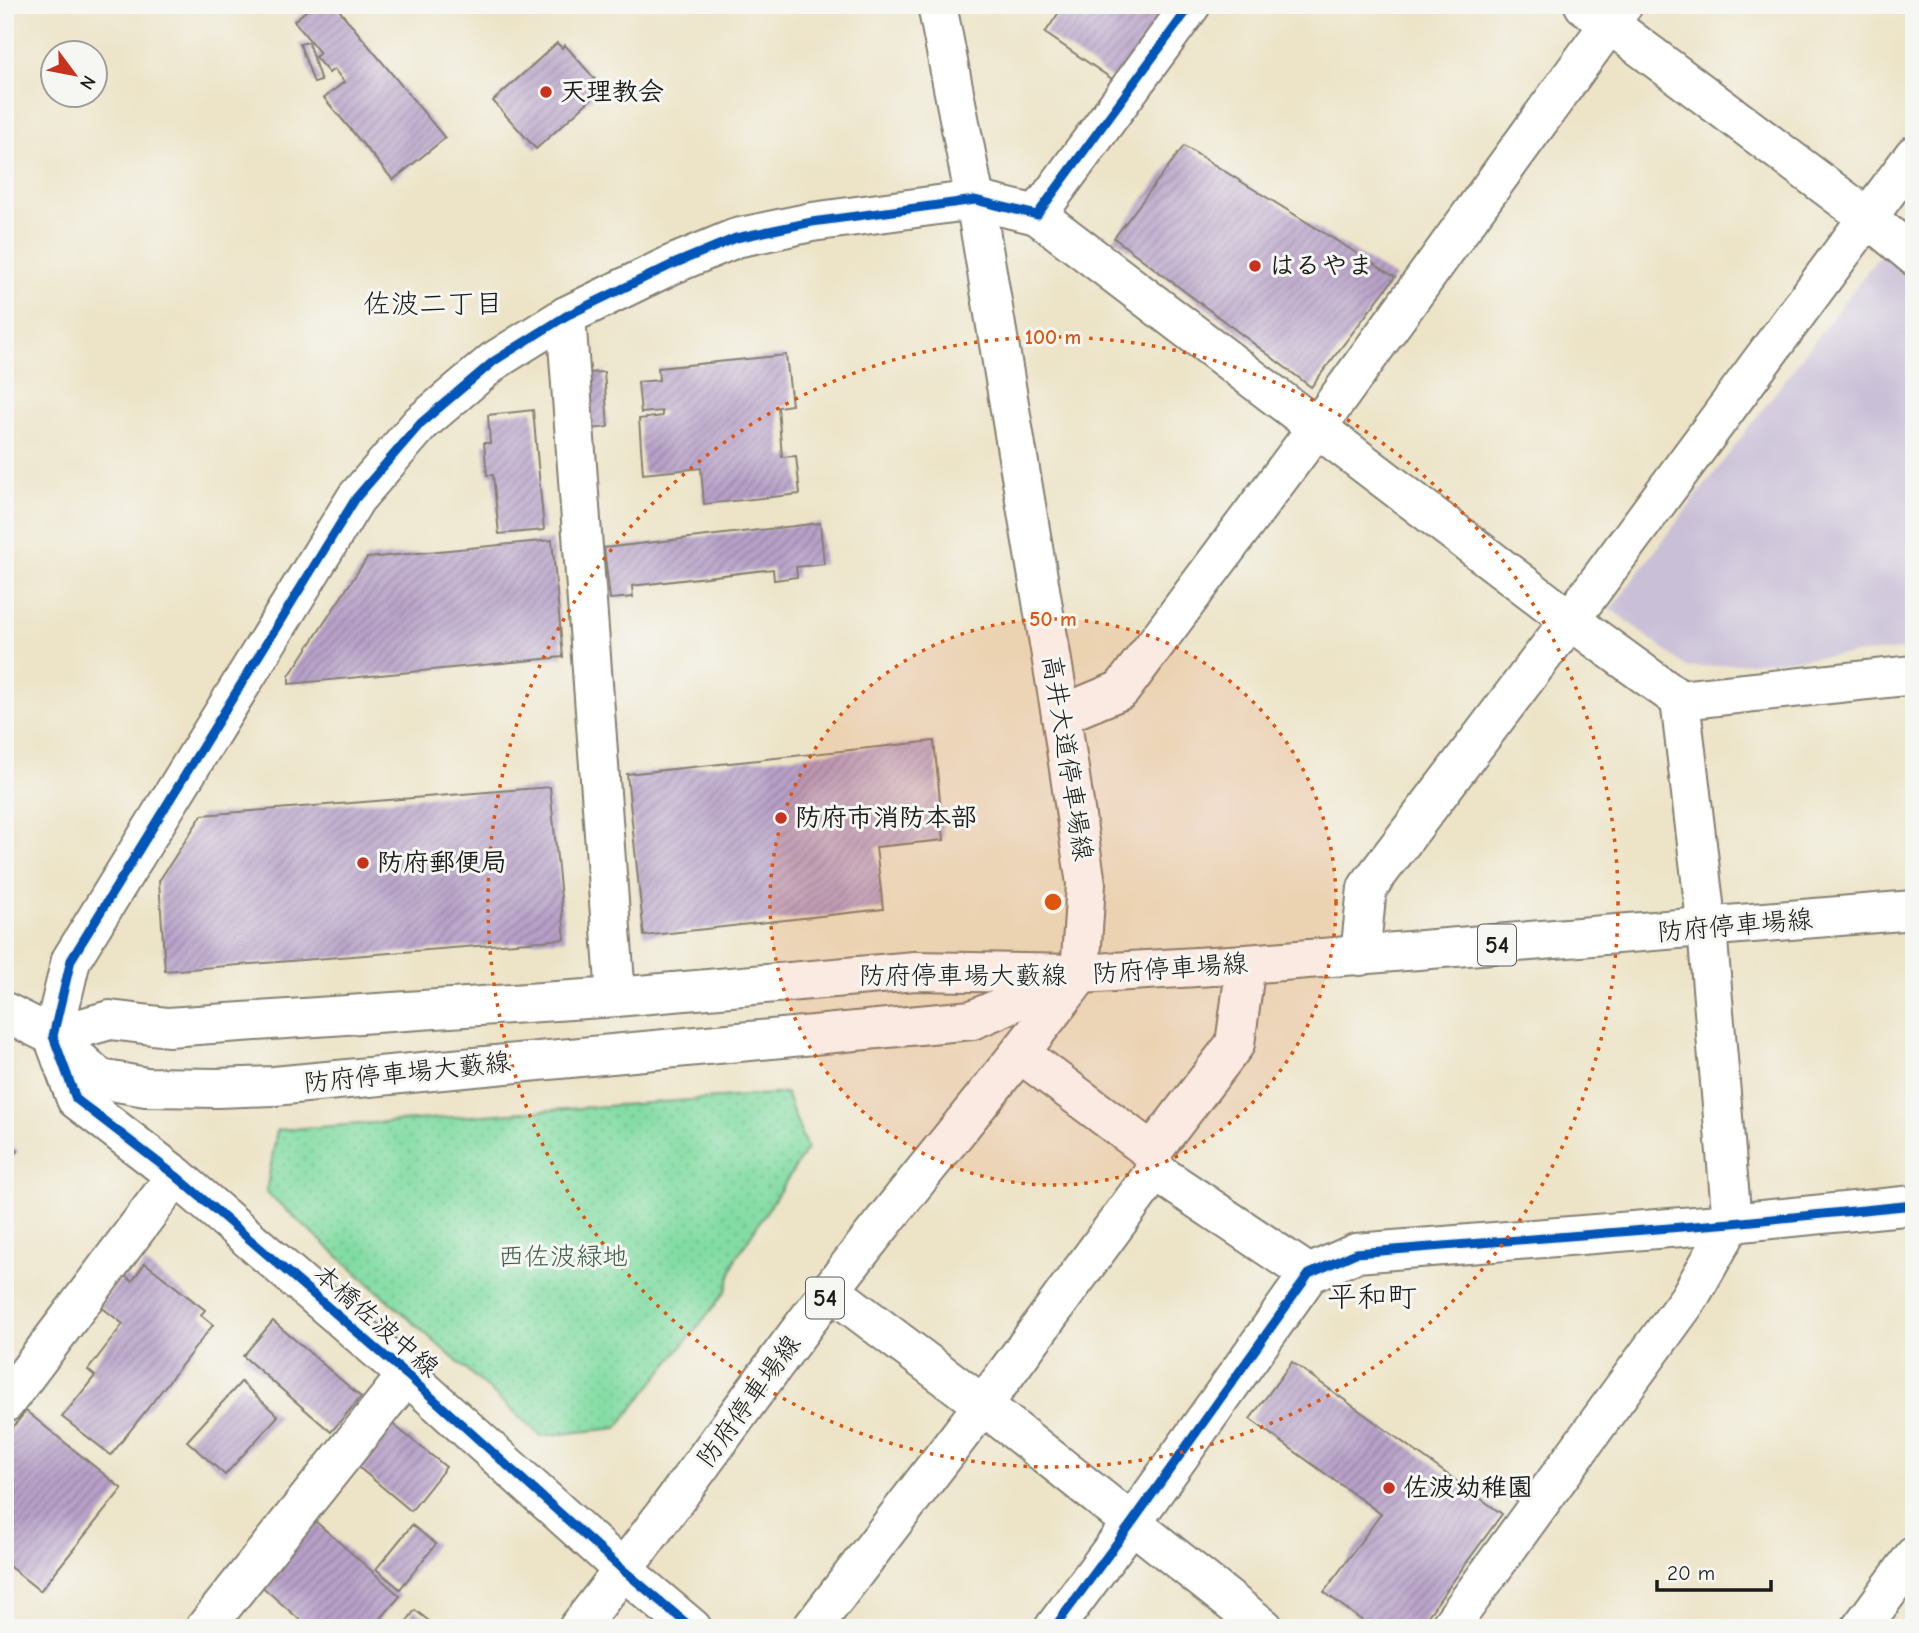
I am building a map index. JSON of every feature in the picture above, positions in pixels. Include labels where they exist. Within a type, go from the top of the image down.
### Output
[{"type":"street","name":"高井大道停車場線","points":[[937,5],[975,200],[1061,715],[1086,884],[1080,974]]},
{"type":"street","points":[[1037,215],[1191,5]]},
{"type":"street","points":[[1061,715],[1122,690],[1318,426],[1605,11],[1914,256]]},
{"type":"street","points":[[1360,956],[1367,888],[1570,620],[1914,155]]},
{"type":"street","points":[[53,1036],[71,960],[356,498],[421,423],[495,361],[566,316],[671,265],[736,238],[812,222],[975,200],[1037,215],[1570,620],[1680,700],[1914,674]]},
{"type":"street","points":[[566,316],[615,997]]},
{"type":"street","points":[[1449,1628],[1689,1298],[1732,1223],[1707,929],[1680,700]]},
{"type":"street","name":"防府停車場線","points":[[578,1628],[624,1570],[830,1290],[1021,1054],[1080,974],[1360,956],[1914,910]]},
{"type":"street","points":[[812,1628],[983,1405],[1235,1044],[1246,964]]},
{"type":"street","name":"防府停車場大藪線","points":[[53,1036],[110,1020],[168,1027],[615,997],[915,971],[1080,974]]},
{"type":"street","name":"防府停車場大藪線","points":[[5,1012],[53,1036],[100,1079],[146,1087],[274,1086],[972,1020],[1080,974]]},
{"type":"street","name":"本橋佐波中線","points":[[53,1036],[76,1099],[176,1176],[692,1628]]},
{"type":"street","points":[[1021,1054],[1153,1161],[1309,1274]]},
{"type":"street","points":[[5,1404],[176,1176]]},
{"type":"street","points":[[1054,1628],[1309,1274],[1356,1253],[1732,1223],[1914,1205]]},
{"type":"street","points":[[830,1290],[983,1405],[1264,1628]]},
{"type":"street","points":[[205,1628],[407,1376]]},
{"type":"street","points":[[1861,1628],[1914,1556]]},
{"type":"shaded area","points":[[1914,210],[1914,649],[1688,668],[1611,609]]},
{"type":"green space","name":"西佐波緑地","points":[[786,1093],[807,1149],[735,1260],[726,1291],[617,1428],[541,1436],[266,1192],[277,1130]]},
{"type":"building","points":[[313,5],[335,5],[445,138],[393,180],[324,98],[344,82],[334,69],[329,73],[315,57],[320,53],[294,21]]},
{"type":"building","points":[[1064,5],[1172,5],[1118,83],[1045,33]]},
{"type":"building","points":[[308,42],[321,81],[314,83],[300,44]]},
{"type":"building","points":[[557,43],[562,48],[565,45],[600,85],[597,88],[600,91],[536,149],[493,101]]},
{"type":"building","points":[[1184,146],[1395,277],[1311,387],[1114,238]]},
{"type":"building","points":[[786,355],[792,405],[778,407],[782,457],[796,456],[800,494],[704,504],[701,468],[643,474],[639,419],[662,416],[662,411],[641,413],[638,382],[659,380],[658,368]]},
{"type":"building","points":[[604,372],[608,427],[592,429],[588,373]]},
{"type":"building","points":[[533,410],[544,530],[499,534],[493,475],[487,475],[484,443],[490,443],[488,415]]},
{"type":"building","points":[[820,523],[824,564],[796,567],[797,577],[774,580],[773,569],[632,586],[633,597],[610,599],[604,548]]},
{"type":"building","points":[[552,540],[563,657],[289,684],[289,676],[367,558]]},
{"type":"building","points":[[934,741],[944,840],[876,847],[883,909],[644,936],[627,774]]},
{"type":"building","points":[[550,787],[565,939],[165,971],[159,881],[202,815]]},
{"type":"building","points":[[5,1141],[18,1151],[5,1165]]},
{"type":"building","points":[[145,1263],[205,1310],[201,1315],[213,1325],[111,1455],[62,1417],[95,1376],[88,1370],[123,1324],[100,1306],[124,1275],[132,1281]]},
{"type":"building","points":[[273,1321],[361,1397],[331,1432],[243,1356]]},
{"type":"building","points":[[1292,1362],[1502,1514],[1419,1628],[1372,1628],[1324,1592],[1381,1514],[1250,1419]]},
{"type":"building","points":[[241,1382],[278,1416],[225,1475],[187,1441]]},
{"type":"building","points":[[26,1411],[122,1489],[40,1591],[5,1563],[5,1437]]},
{"type":"building","points":[[390,1422],[446,1467],[411,1511],[355,1464]]},
{"type":"building","points":[[314,1520],[400,1596],[373,1628],[309,1628],[258,1583]]},
{"type":"building","points":[[412,1525],[436,1544],[400,1589],[376,1569]]},
{"type":"building","points":[[415,1610],[438,1628],[402,1628]]},
{"type":"cycle path","points":[[692,1628],[623,1570],[407,1375],[176,1176],[76,1099],[53,1036],[71,960],[356,498],[421,423],[494,361],[566,316],[671,265],[736,238],[812,222],[975,200],[1037,215],[1191,5]]},
{"type":"cycle path","points":[[1054,1628],[1309,1274],[1356,1253],[1732,1223],[1914,1205]]},
{"type":"place","name":"天理教会","points":[[546,92]]},
{"type":"place","name":"はるやま","points":[[1255,266]]},
{"type":"place","name":"防府市消防本部","points":[[781,818]]},
{"type":"place","name":"防府郵便局","points":[[363,863]]},
{"type":"place","name":"佐波幼稚園","points":[[1389,1488]]},
{"type":"district","name":"佐波二丁目","points":[[433,304]]},
{"type":"district","name":"平和町","points":[[1372,1297]]}]
